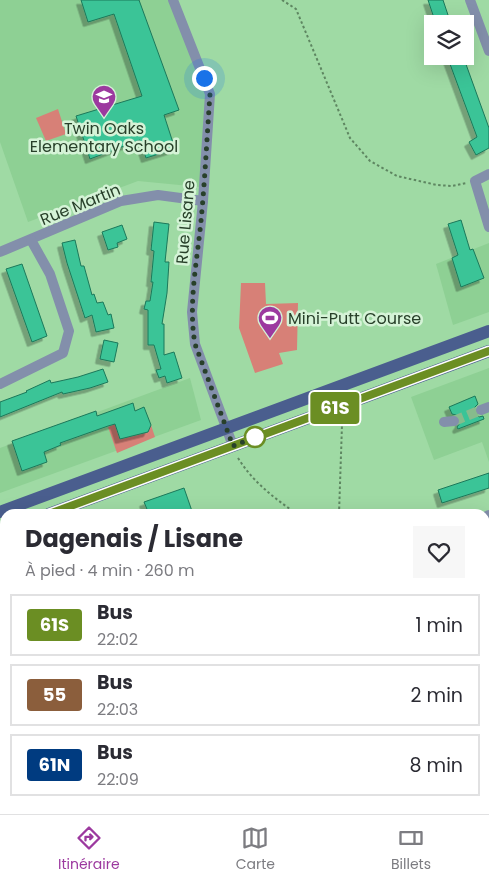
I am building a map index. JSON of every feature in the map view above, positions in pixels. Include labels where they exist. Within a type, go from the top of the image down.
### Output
[{"type":"main road","points":[[8,509],[489,331]]},
{"type":"main road","points":[[63,509],[489,351]]},
{"type":"street","name":"Rue Lisane","points":[[173,0],[210,94],[203,201],[192,312],[193,330],[195,344],[233,446]]},
{"type":"street","points":[[470,0],[489,51]]},
{"type":"street","points":[[489,174],[475,181],[489,228]]},
{"type":"street","name":"Rue Martin","points":[[0,252],[121,201],[158,195],[203,201]]},
{"type":"street","points":[[0,384],[62,353],[69,331],[50,274],[31,240]]},
{"type":"path","points":[[282,0],[296,9],[350,138],[370,161],[397,176],[437,185],[452,186],[475,181]]},
{"type":"path","points":[[339,509],[341,420]]},
{"type":"path","points":[[238,458],[258,484],[290,509]]},
{"type":"shaded area","name":"Twin Oaks Elementary School","points":[[0,0],[173,0],[210,94],[200,187],[138,181],[28,222],[0,142]]},
{"type":"shaded area","points":[[58,109],[66,134],[46,141],[36,118]]},
{"type":"shaded area","points":[[489,243],[489,312],[453,325],[436,264]]},
{"type":"shaded area","name":"Mini-Putt Course","points":[[241,283],[265,283],[266,304],[298,303],[297,350],[279,353],[283,364],[255,373],[239,328]]},
{"type":"shaded area","points":[[489,368],[489,462],[482,442],[434,460],[411,397]]},
{"type":"shaded area","points":[[190,378],[201,420],[0,493],[0,448]]},
{"type":"shaded area","points":[[115,424],[120,439],[148,432],[151,425],[155,437],[117,453],[108,427]]},
{"type":"building","points":[[81,0],[139,0],[179,110],[164,115],[175,149],[146,158],[140,140],[90,159],[76,116],[142,96],[114,14],[88,22]]},
{"type":"building","points":[[428,0],[443,0],[448,15],[433,15]]},
{"type":"building","points":[[450,65],[466,65],[489,128],[489,148],[476,155],[469,142],[477,137]]},
{"type":"building","points":[[461,220],[470,250],[473,249],[484,278],[461,287],[452,258],[458,255],[448,224]]},
{"type":"building","points":[[154,222],[169,224],[165,262],[169,262],[167,293],[162,324],[164,324],[164,355],[174,352],[182,378],[167,383],[165,376],[159,378],[156,370],[161,369],[154,345],[148,345],[148,310],[144,309],[146,301],[150,301],[153,282],[151,282],[154,251],[151,250]]},
{"type":"building","points":[[122,225],[127,239],[117,243],[118,247],[108,250],[102,232]]},
{"type":"building","points":[[75,240],[81,266],[84,266],[92,295],[94,294],[97,303],[103,302],[108,315],[111,314],[114,328],[96,332],[92,315],[85,318],[62,243]]},
{"type":"building","points":[[22,264],[47,336],[32,342],[6,269]]},
{"type":"building","points":[[104,340],[118,343],[114,362],[100,359]]},
{"type":"building","points":[[103,369],[108,382],[63,394],[62,392],[0,417],[0,402],[27,392],[50,380],[51,383]]},
{"type":"building","points":[[475,396],[478,404],[474,408],[475,413],[479,417],[483,416],[484,419],[458,429],[460,417],[452,414],[449,407]]},
{"type":"building","points":[[133,403],[135,411],[144,407],[151,425],[148,432],[120,439],[115,424],[108,426],[60,443],[61,445],[44,452],[47,462],[22,471],[12,441],[96,411],[97,416]]},
{"type":"building","points":[[489,473],[489,488],[442,503],[438,490]]},
{"type":"building","points":[[184,488],[191,509],[147,509],[144,502]]},
{"type":"tunnel","points":[[454,421],[481,410]]},
{"type":"bus line","name":"61S","points":[[62,509],[489,351]]},
{"type":"place","name":"Twin Oaks Elementary School","points":[[104,118]]},
{"type":"place","name":"Mini-Putt Course","points":[[270,339]]},
{"type":"route","points":[[204,78],[210,94],[203,201],[192,312],[193,330],[195,344],[233,446],[264,434],[255,437]]}]
